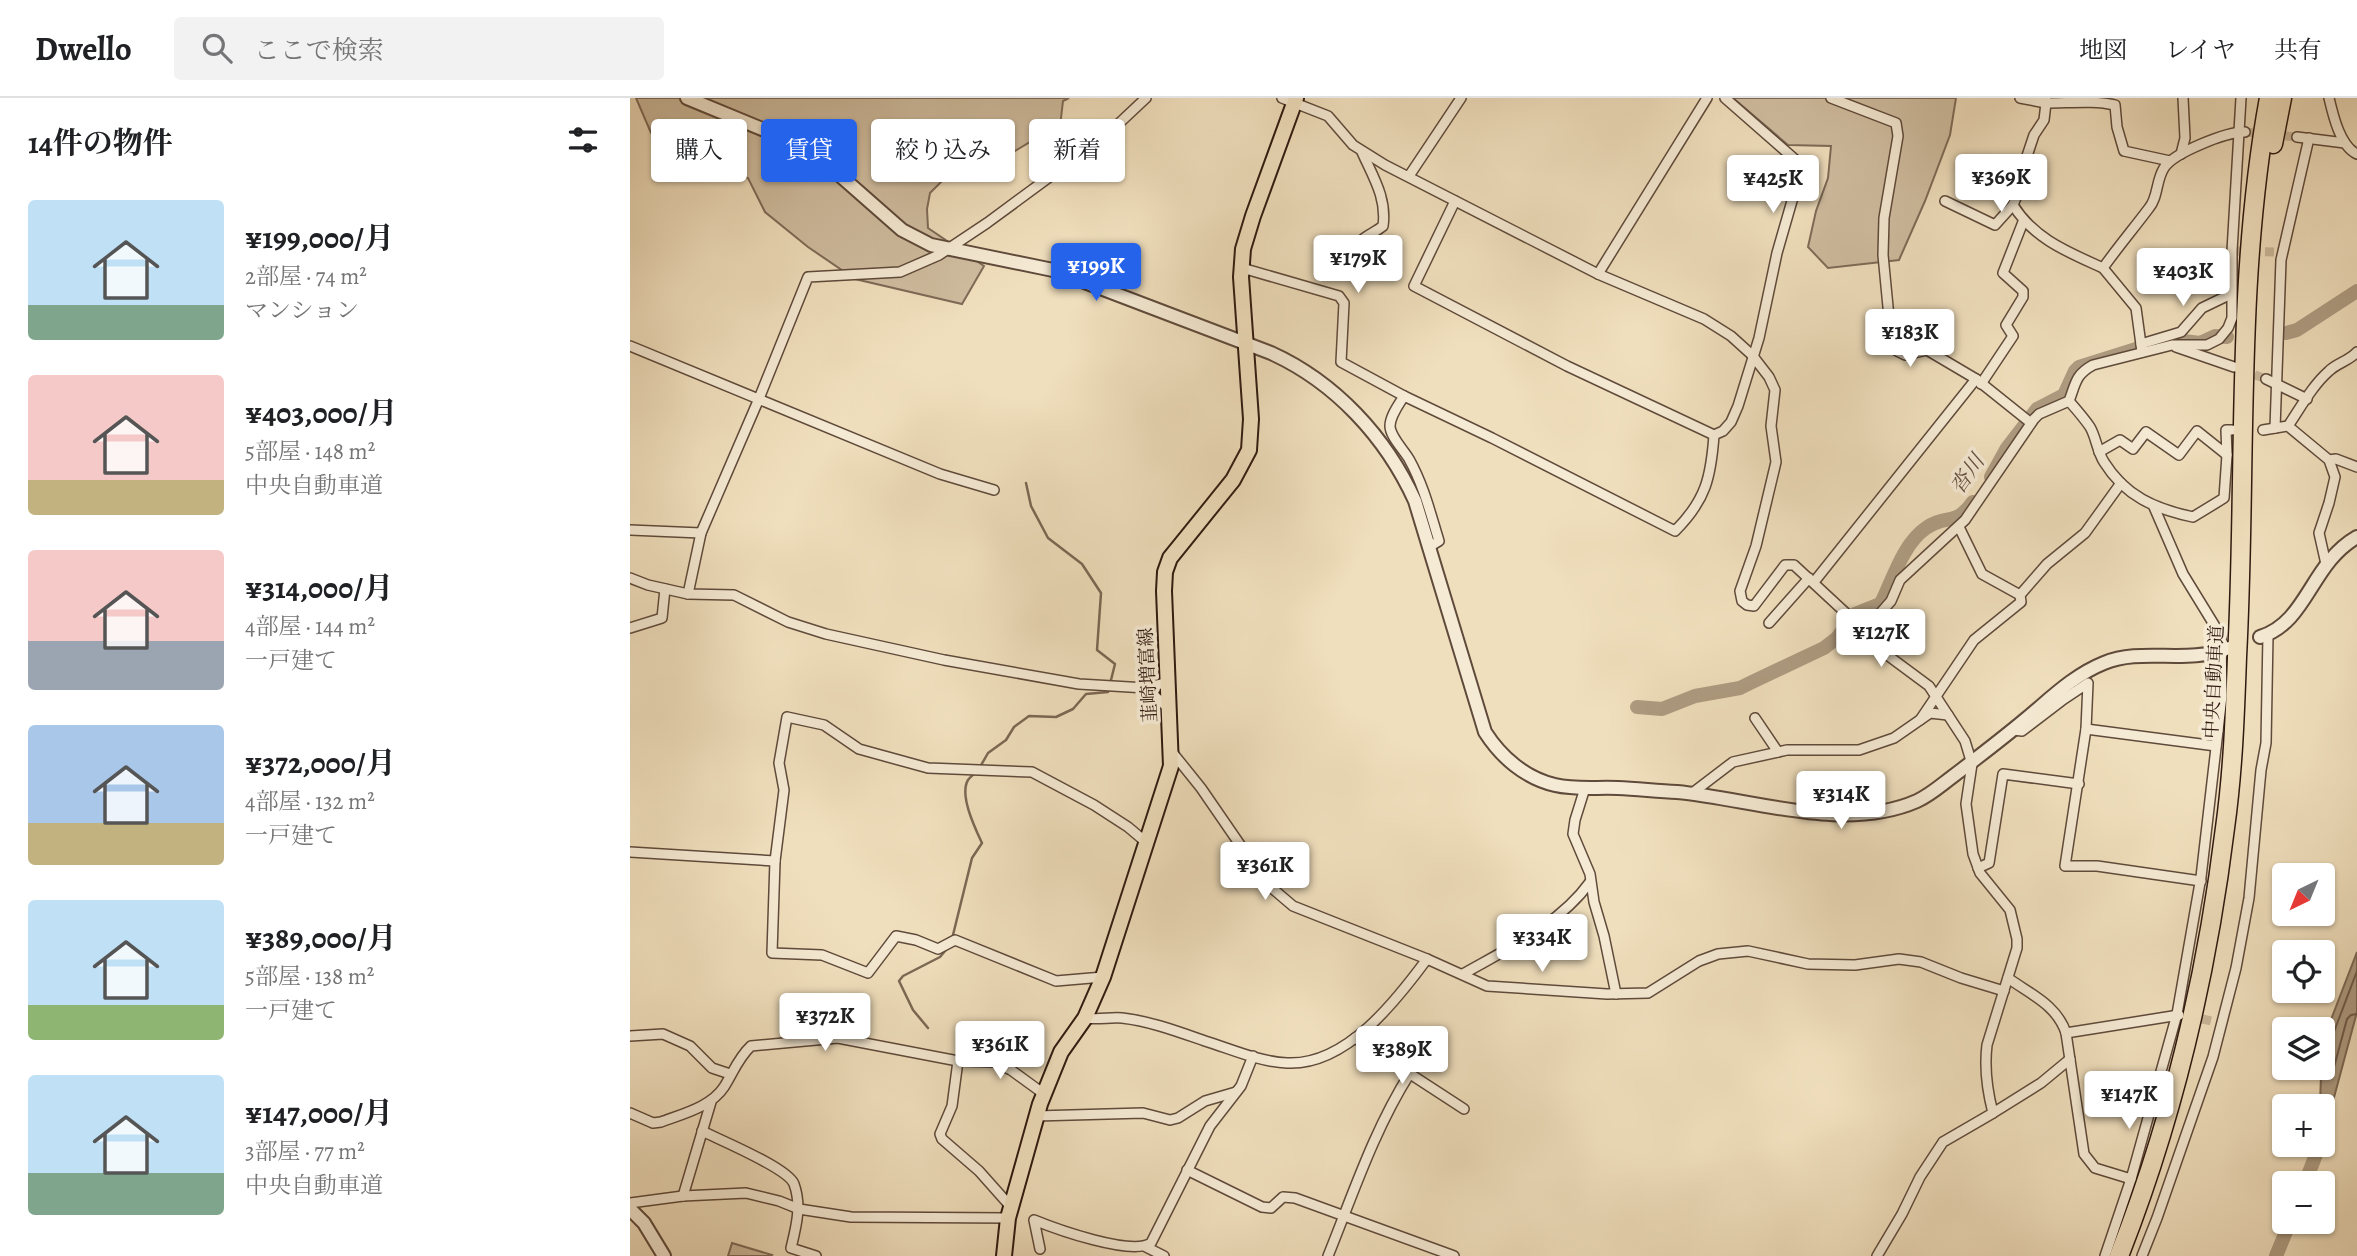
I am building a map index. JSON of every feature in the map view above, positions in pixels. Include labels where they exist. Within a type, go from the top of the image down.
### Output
[{"type":"highway","name":"中央自動車道","points":[[2119,1256],[2162,1132],[2193,1011],[2204,962],[2226,825],[2238,655],[2243,351],[2249,248],[2260,149],[2269,98]]},
{"type":"highway","name":"中央自動車道","points":[[2132,1256],[2159,1180],[2188,1080],[2208,1001],[2229,888],[2244,755],[2250,653],[2254,351],[2260,246],[2281,98]]},
{"type":"main road","name":"韮崎増富線","points":[[1003,1256],[1010,1212],[1036,1116],[1061,1052],[1085,1018],[1104,977],[1171,766],[1165,572],[1170,558],[1233,480],[1250,450],[1243,249],[1291,100]]},
{"type":"street","points":[[687,98],[779,136],[819,157],[902,230],[931,245],[1053,270],[1247,342],[1308,372],[1336,394],[1385,448],[1415,501],[1485,732],[1507,759],[1523,771],[1556,785],[1691,794],[1819,813],[1876,813],[1899,808],[1925,797],[1972,764],[2073,679],[2102,664],[2127,657],[2200,657],[2225,650]]},
{"type":"street","points":[[688,594],[701,533],[808,277],[900,272],[950,249],[1113,129],[1146,98]]},
{"type":"street","points":[[1409,176],[1461,98]]},
{"type":"street","points":[[1598,274],[1707,98]]},
{"type":"street","points":[[1455,201],[1414,286],[1567,366],[1714,435],[1723,431],[1731,422],[1759,338],[1777,253],[1801,173],[1800,163],[1725,98]]},
{"type":"street","points":[[1831,98],[1896,123],[1898,136],[1882,236],[1887,312],[1894,347],[1905,355],[1927,350],[1979,382],[2031,423]]},
{"type":"street","points":[[2020,98],[2080,104],[2095,101],[2115,105],[2117,127],[2124,151],[2169,161]]},
{"type":"street","points":[[2181,154],[2185,138],[2183,98]]},
{"type":"street","points":[[2141,348],[2198,347],[2219,339],[2232,318],[2241,98]]},
{"type":"street","points":[[2329,98],[2345,143],[2357,154]]},
{"type":"street","points":[[1291,100],[1328,116],[1362,152],[1379,189],[1384,204],[1383,226],[1364,236],[1356,245],[1354,253]]},
{"type":"street","points":[[1945,201],[1995,225],[2013,205],[2024,181],[2025,164],[2044,120],[2046,101]]},
{"type":"street","points":[[2103,268],[2151,206],[2162,170],[2169,161],[2225,134],[2241,132]]},
{"type":"street","points":[[2297,137],[2345,143]]},
{"type":"street","points":[[2276,428],[2279,252],[2309,138]]},
{"type":"street","points":[[1362,152],[1598,274],[1704,318],[1731,336],[1752,355],[1769,377],[1775,390],[1771,426],[1776,462],[1765,512],[1742,581],[1740,597],[1747,605],[1754,606],[1785,565],[1794,565],[1851,619],[1871,643],[1929,686],[1965,741],[1972,764],[1966,804],[1973,854],[1978,868],[2010,910],[2017,948],[1987,1045],[1986,1082],[1993,1113]]},
{"type":"street","points":[[2013,205],[2023,222],[2037,234],[2065,251],[2103,268],[2136,309],[2141,348]]},
{"type":"street","points":[[1769,623],[1812,580],[1979,382],[2013,336],[2006,325],[2023,297],[2023,291],[2003,273],[2023,222]]},
{"type":"street","points":[[1242,268],[1339,296],[1345,303],[1341,362],[1675,531],[1688,518],[1706,489],[1711,472],[1714,435]]},
{"type":"street","points":[[1863,633],[1891,601],[1900,580],[1959,527],[1998,475],[2001,465],[2031,423],[2039,414],[2069,401],[2081,372],[2181,332],[2202,308],[2231,295]]},
{"type":"street","points":[[2158,339],[2169,346],[2234,367]]},
{"type":"street","points":[[630,346],[940,474],[994,489]]},
{"type":"street","points":[[2263,430],[2288,426],[2331,368],[2351,359],[2357,352]]},
{"type":"street","points":[[2266,379],[2307,399]]},
{"type":"street","points":[[1404,396],[1391,421],[1390,430],[1424,487],[1431,507],[1439,541],[1429,547]]},
{"type":"street","points":[[2069,401],[2091,428],[2099,452],[2121,484],[2154,507],[2193,517],[2224,498],[2227,430],[2231,430]]},
{"type":"street","points":[[2288,426],[2329,460],[2335,477],[2319,533],[2326,564]]},
{"type":"street","points":[[2099,452],[2120,440],[2133,449],[2146,432],[2179,455],[2197,431],[2227,455]]},
{"type":"street","points":[[2329,460],[2336,459],[2357,467]]},
{"type":"street","points":[[1920,720],[1974,640],[2021,602],[2020,595],[2047,564],[2085,533],[2121,484]]},
{"type":"street","points":[[2105,1256],[2181,1015],[2201,881],[2222,696],[2225,650],[2221,635],[2183,574],[2154,507]]},
{"type":"street","points":[[1959,527],[1982,574],[2020,595]]},
{"type":"street","points":[[630,530],[701,533]]},
{"type":"street","points":[[2142,1256],[2208,1069],[2236,968],[2249,898],[2266,743],[2264,636],[2288,623],[2326,564],[2347,542],[2357,537]]},
{"type":"street","points":[[630,578],[688,594],[734,595],[788,622],[892,650],[1079,684],[1146,688],[1168,682]]},
{"type":"street","points":[[630,628],[662,618],[665,589]]},
{"type":"street","points":[[2013,730],[2022,731],[2088,683],[2086,729],[2065,866],[2097,866],[2201,881]]},
{"type":"street","points":[[1146,688],[1169,710]]},
{"type":"street","points":[[1691,794],[1733,762],[1778,752],[1859,750],[1894,738],[1930,713],[1948,715]]},
{"type":"street","points":[[1104,977],[1056,981],[955,940],[937,949],[916,940],[896,936],[868,972],[822,955],[772,953],[775,861],[784,790],[779,763],[787,717],[824,725],[859,749],[928,768],[1032,772],[1094,805],[1147,843]]},
{"type":"street","points":[[1755,718],[1778,752]]},
{"type":"street","points":[[2086,729],[2216,746]]},
{"type":"street","points":[[1172,752],[1254,865],[1273,889],[1293,906],[1487,986],[1616,994],[1648,993],[1699,961],[1718,954],[1748,951],[1808,964],[1855,965],[1899,960],[1922,962],[2004,991]]},
{"type":"street","points":[[1978,868],[1989,863],[2003,774],[2079,784]]},
{"type":"street","points":[[1585,788],[1573,834],[1587,864],[1616,994]]},
{"type":"street","points":[[630,852],[775,861]]},
{"type":"street","points":[[1463,974],[1566,909],[1590,882]]},
{"type":"street","points":[[1085,1018],[1122,1018],[1253,1056],[1285,1063],[1299,1063],[1355,1038],[1388,1009],[1427,959]]},
{"type":"street","points":[[2008,978],[2050,1006],[2063,1023],[2084,1154],[2095,1168],[2131,1178]]},
{"type":"street","points":[[2066,1033],[2181,1015]]},
{"type":"street","points":[[2211,1021],[2222,1023]]},
{"type":"street","points":[[630,1036],[663,1034],[690,1046],[712,1068],[730,1074]]},
{"type":"street","points":[[630,1113],[653,1123],[661,1122],[710,1101],[723,1088],[751,1046],[824,1038],[838,1038],[958,1061],[994,1062],[1012,1070],[1044,1094]]},
{"type":"street","points":[[1355,1038],[1464,1109]]},
{"type":"street","points":[[1139,1250],[1151,1243],[1210,1126],[1241,1086],[1253,1056]]},
{"type":"street","points":[[1877,1256],[1920,1177],[1943,1142],[2041,1083],[2070,1059]]},
{"type":"street","points":[[958,1061],[951,1106],[940,1127],[940,1134],[942,1139],[979,1171],[1010,1212]]},
{"type":"street","points":[[1328,1256],[1389,1107],[1410,1073]]},
{"type":"street","points":[[1036,1116],[1143,1113],[1170,1120],[1205,1101],[1236,1092]]},
{"type":"street","points":[[683,1196],[710,1101]]},
{"type":"street","points":[[702,1130],[780,1170],[794,1182],[799,1209],[791,1248],[816,1256]]},
{"type":"street","points":[[1188,1170],[1262,1207],[1271,1208],[1278,1199],[1288,1196],[1454,1256]]},
{"type":"street","points":[[664,1256],[634,1206],[683,1196],[746,1193],[799,1209],[850,1217],[1010,1212]]},
{"type":"street","points":[[1040,1249],[1034,1220],[1078,1237],[1164,1256]]},
{"type":"shaded area","points":[[636,98],[1069,98],[1063,101],[1061,119],[1029,119],[1029,143],[1015,151],[1015,119],[871,119],[871,182],[941,182],[930,193],[928,228],[984,266],[962,304],[855,279],[808,247],[765,212],[747,178],[747,119],[651,119],[651,133]]},
{"type":"shaded area","points":[[1733,98],[1956,98],[1950,135],[1899,260],[1828,268],[1808,247],[1816,211],[1828,178],[1831,146],[1788,145]]},
{"type":"shaded area","points":[[732,1243],[772,1255],[728,1256]]},
{"type":"water","points":[[2357,952],[2357,1012],[2335,1094],[2320,1094],[2321,1080],[2335,1080],[2335,1017],[2332,1017]]},
{"type":"waterway","name":"沓川","points":[[2286,333],[2297,330],[2357,291]]},
{"type":"waterway","name":"沓川","points":[[1991,477],[2007,448],[2037,409],[2064,395],[2079,367],[2168,339],[2200,343],[2215,336],[2227,337]]},
{"type":"waterway","points":[[980,767],[988,753],[1006,740],[1014,727],[1029,716],[1056,717],[1073,709],[1086,694],[1108,692],[1115,664],[1097,650],[1101,593],[1082,564],[1048,538],[1031,506],[1026,483]]},
{"type":"waterway","name":"沓川","points":[[1637,707],[1662,709],[1695,696],[1740,688],[1824,648],[1837,638],[1855,614],[1880,604],[1900,560],[1918,534],[1933,524],[1961,515],[1973,502]]},
{"type":"waterway","points":[[952,939],[972,858],[982,843],[969,812],[965,794],[968,780],[976,772]]},
{"type":"waterway","points":[[928,1028],[913,1010],[899,981],[903,976],[940,957],[950,945]]},
{"type":"waterway","points":[[2310,1171],[2315,1157]]},
{"type":"waterway","points":[[2276,1256],[2285,1234]]},
{"type":"tunnel","points":[[2245,132],[2297,137]]},
{"type":"tunnel","points":[[2238,251],[2275,252]]},
{"type":"tunnel","points":[[2242,370],[2266,379]]},
{"type":"tunnel","points":[[2189,1016],[2211,1021]]}]
